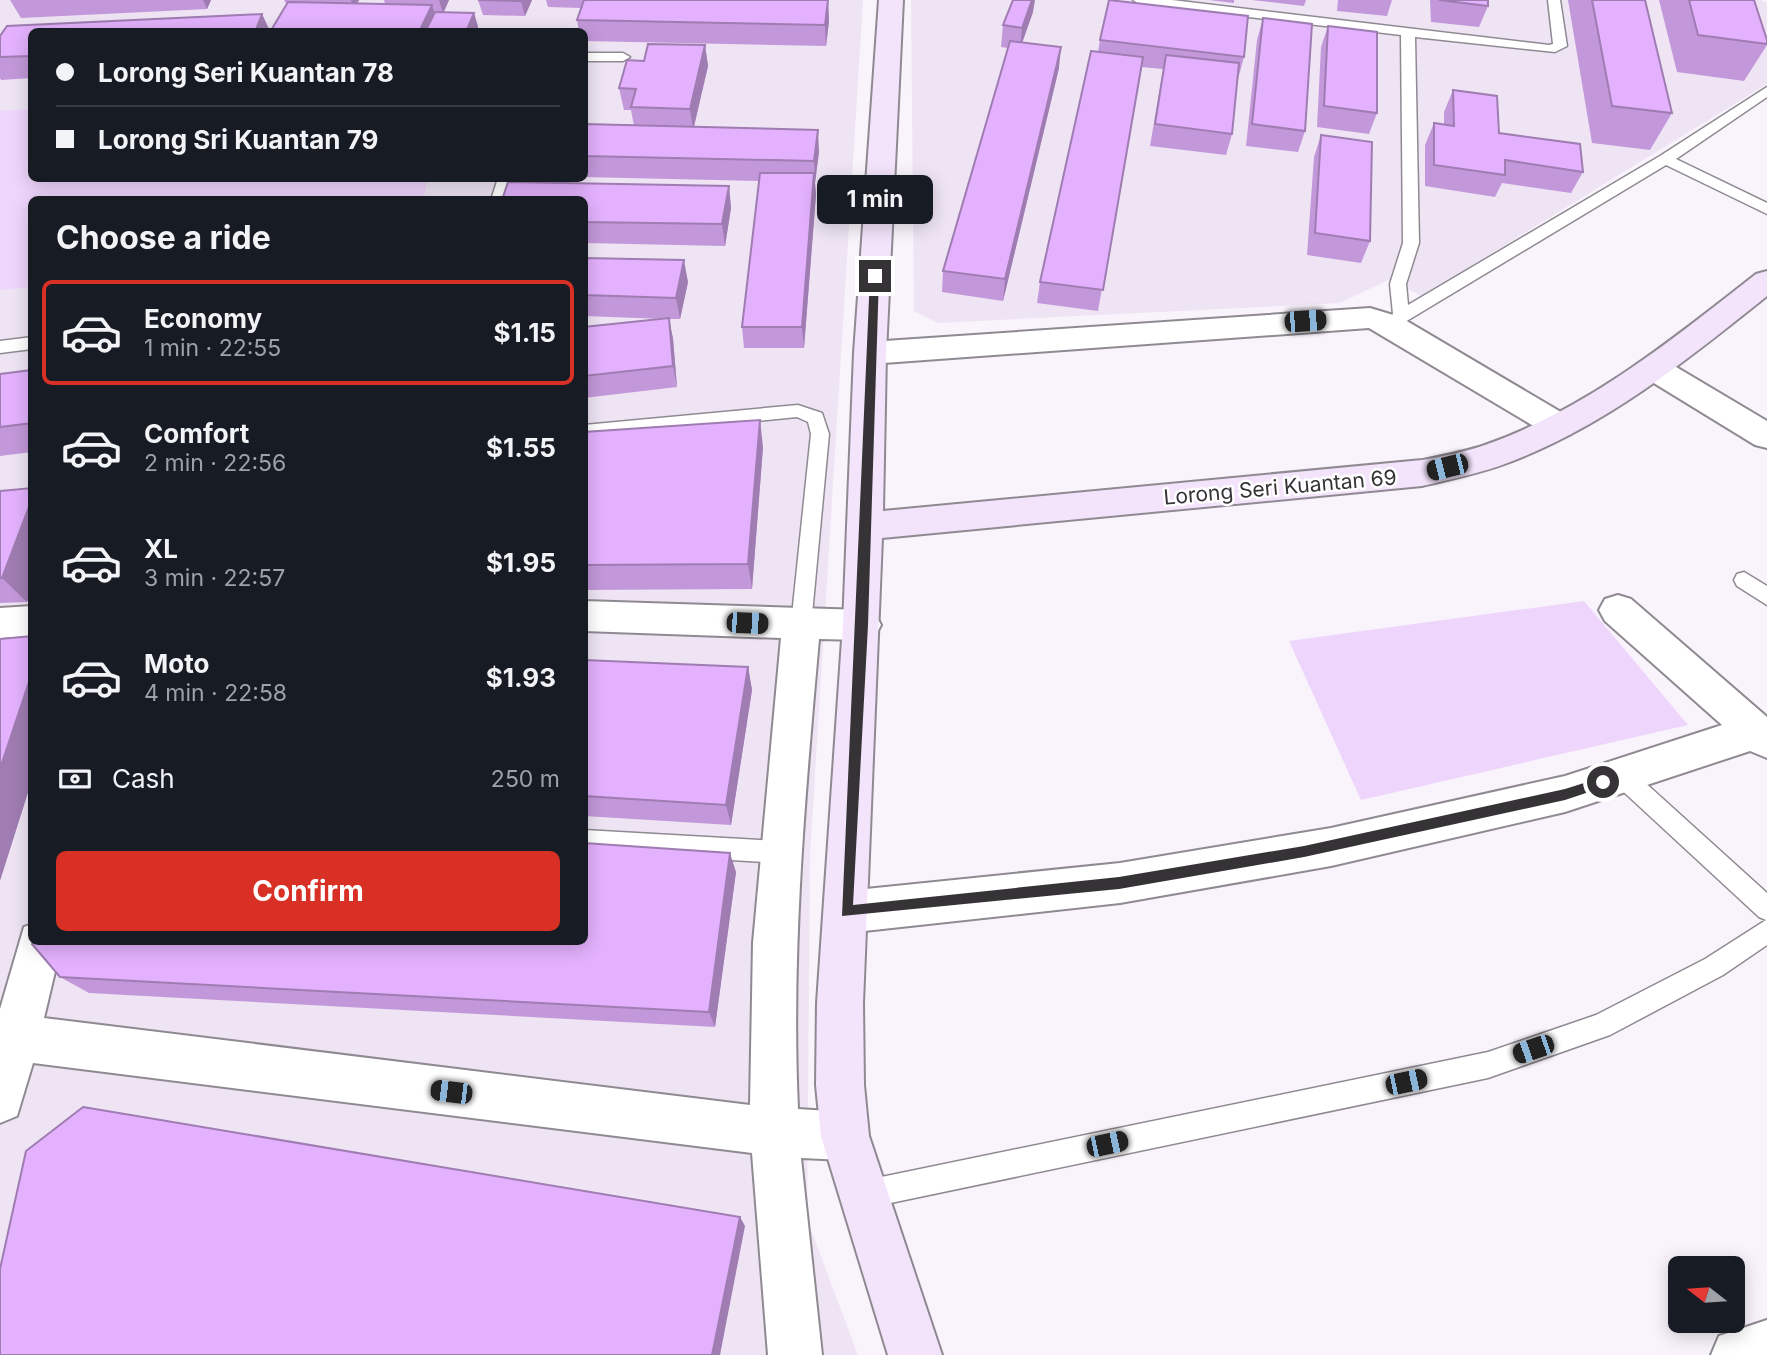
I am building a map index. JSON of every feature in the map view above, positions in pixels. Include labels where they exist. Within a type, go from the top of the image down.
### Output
[{"type":"street","points":[[891,0],[870,353],[862,625],[839,1085],[845,1136],[915,1355]]},
{"type":"street","name":"Lorong Seri Kuantan 69","points":[[865,526],[1422,473],[1498,454],[1559,426],[1655,369],[1767,281]]},
{"type":"street","points":[[870,353],[1360,317],[1395,319],[1559,426]]},
{"type":"street","points":[[1655,369],[1767,436]]},
{"type":"street","points":[[1618,610],[1761,736]]},
{"type":"street","points":[[588,616],[862,625]]},
{"type":"street","points":[[0,623],[28,621]]},
{"type":"street","points":[[795,1355],[775,1132],[774,997],[779,852],[801,625]]},
{"type":"street","points":[[846,912],[1119,883],[1331,847],[1565,794],[1761,736]]},
{"type":"street","points":[[0,1099],[18,1038],[39,945]]},
{"type":"street","points":[[18,1038],[775,1132],[845,1136]]},
{"type":"lane","points":[[1139,0],[1550,49],[1560,46],[1554,0]]},
{"type":"lane","points":[[1395,319],[1398,284],[1411,243],[1408,32]]},
{"type":"lane","points":[[588,57],[623,57]]},
{"type":"lane","points":[[1395,319],[1665,159],[1767,91]]},
{"type":"lane","points":[[1665,159],[1767,209]]},
{"type":"lane","points":[[0,347],[28,344]]},
{"type":"lane","points":[[588,432],[798,411],[816,418],[820,434],[801,625]]},
{"type":"lane","points":[[1744,580],[1767,597]]},
{"type":"lane","points":[[1622,776],[1767,909]]},
{"type":"lane","points":[[588,840],[779,852]]},
{"type":"lane","points":[[862,1195],[1488,1065],[1601,1026],[1714,967],[1767,931]]},
{"type":"shaded area","points":[[0,0],[863,0],[810,855],[807,1219],[858,1355],[0,1355]]},
{"type":"shaded area","points":[[911,0],[1760,0],[1767,3],[1767,84],[1422,296],[1388,280],[1340,303],[938,323],[914,311]]},
{"type":"shaded area","points":[[28,109],[28,182],[427,182],[424,196],[28,196],[28,287],[0,290],[0,111]]},
{"type":"shaded area","points":[[1584,601],[1688,725],[1361,800],[1289,641]]},
{"type":"building","points":[[584,0],[828,0],[825,25],[577,20]]},
{"type":"building","points":[[1013,0],[1032,0],[1022,28],[1003,25]]},
{"type":"building","points":[[1109,0],[1248,16],[1244,57],[1100,40]]},
{"type":"building","points":[[1439,0],[1488,0],[1488,6]]},
{"type":"building","points":[[1592,0],[1645,0],[1672,113],[1612,106]]},
{"type":"building","points":[[1689,0],[1754,0],[1767,44],[1698,35]]},
{"type":"building","points":[[288,2],[432,5],[421,28],[272,28]]},
{"type":"building","points":[[435,12],[474,13],[468,28],[427,28]]},
{"type":"building","points":[[262,14],[257,28],[28,28],[28,56],[0,57],[0,36],[7,26]]},
{"type":"building","points":[[1263,18],[1312,24],[1305,131],[1252,124]]},
{"type":"building","points":[[1328,26],[1377,32],[1377,113],[1324,106]]},
{"type":"building","points":[[1010,41],[1061,47],[1005,279],[943,271]]},
{"type":"building","points":[[648,44],[705,45],[690,109],[631,107],[636,89],[619,88],[627,60],[644,61]]},
{"type":"building","points":[[1091,51],[1143,57],[1103,290],[1040,282]]},
{"type":"building","points":[[1166,55],[1239,63],[1232,134],[1155,124]]},
{"type":"building","points":[[1453,90],[1497,96],[1499,133],[1580,144],[1583,172],[1505,160],[1505,175],[1434,165],[1434,123],[1454,126]]},
{"type":"building","points":[[588,124],[818,130],[814,161],[588,156]]},
{"type":"building","points":[[1321,135],[1372,142],[1370,241],[1315,233]]},
{"type":"building","points":[[760,173],[814,173],[802,327],[742,327]]},
{"type":"building","points":[[508,182],[729,186],[722,224],[588,222],[588,196],[503,196]]},
{"type":"building","points":[[588,258],[684,260],[676,298],[588,295]]},
{"type":"building","points":[[669,318],[673,366],[588,376],[588,327]]},
{"type":"building","points":[[28,370],[28,424],[0,427],[0,374]]},
{"type":"building","points":[[760,420],[748,564],[588,565],[588,432]]},
{"type":"building","points":[[28,488],[28,510],[2,578],[0,578],[0,491]]},
{"type":"building","points":[[28,636],[28,685],[0,769],[0,639]]},
{"type":"building","points":[[588,660],[748,667],[726,805],[588,796]]},
{"type":"building","points":[[588,843],[730,853],[709,1012],[60,977],[33,945],[588,945]]},
{"type":"building","points":[[83,1107],[740,1217],[712,1355],[0,1355],[0,1269],[26,1151]]},
{"type":"route","points":[[875,276],[870,353],[862,625],[846,912],[1119,883],[1304,852],[1565,794],[1603,782]]}]
